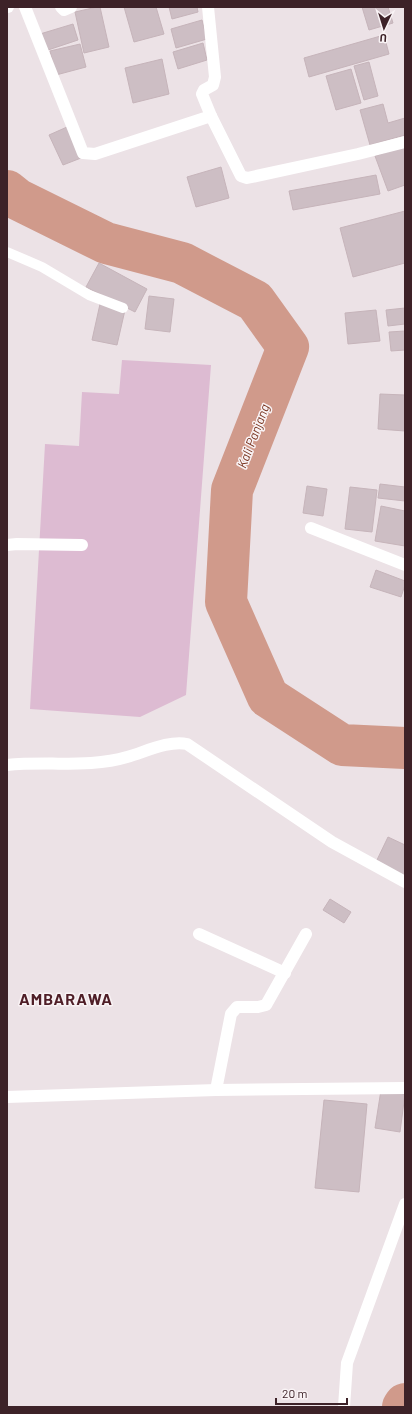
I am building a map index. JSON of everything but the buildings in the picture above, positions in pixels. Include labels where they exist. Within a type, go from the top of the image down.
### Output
[{"type":"street","points":[[25,7],[83,153],[95,154],[211,116]]},
{"type":"street","points":[[61,7],[64,10],[71,7]]},
{"type":"street","points":[[208,7],[215,77],[213,85],[204,90],[202,94],[211,116],[241,176],[247,178],[358,154],[405,142]]},
{"type":"street","points":[[311,528],[405,566]]},
{"type":"street","points":[[7,545],[82,545]]},
{"type":"street","points":[[7,765],[106,762],[126,758],[173,743],[180,742],[187,744],[332,842],[405,882]]},
{"type":"street","points":[[200,934],[285,973]]},
{"type":"street","points":[[216,1090],[231,1014],[237,1007],[258,1008],[266,1005],[306,934]]},
{"type":"street","points":[[7,1097],[216,1090],[405,1088]]},
{"type":"street","points":[[344,1407],[347,1363],[405,1204]]},
{"type":"lane","points":[[7,252],[42,267],[89,294],[123,308]]},
{"type":"shaded area","points":[[122,360],[211,365],[186,695],[140,717],[30,709],[45,444],[79,446],[82,392],[119,394]]},
{"type":"waterway","name":"Kali Panjang","points":[[7,191],[17,199],[106,243],[182,263],[255,301],[288,347],[232,490],[226,602],[268,697],[342,745],[405,748]]},
{"type":"district","name":"AMBARAWA","points":[[66,998]]}]
